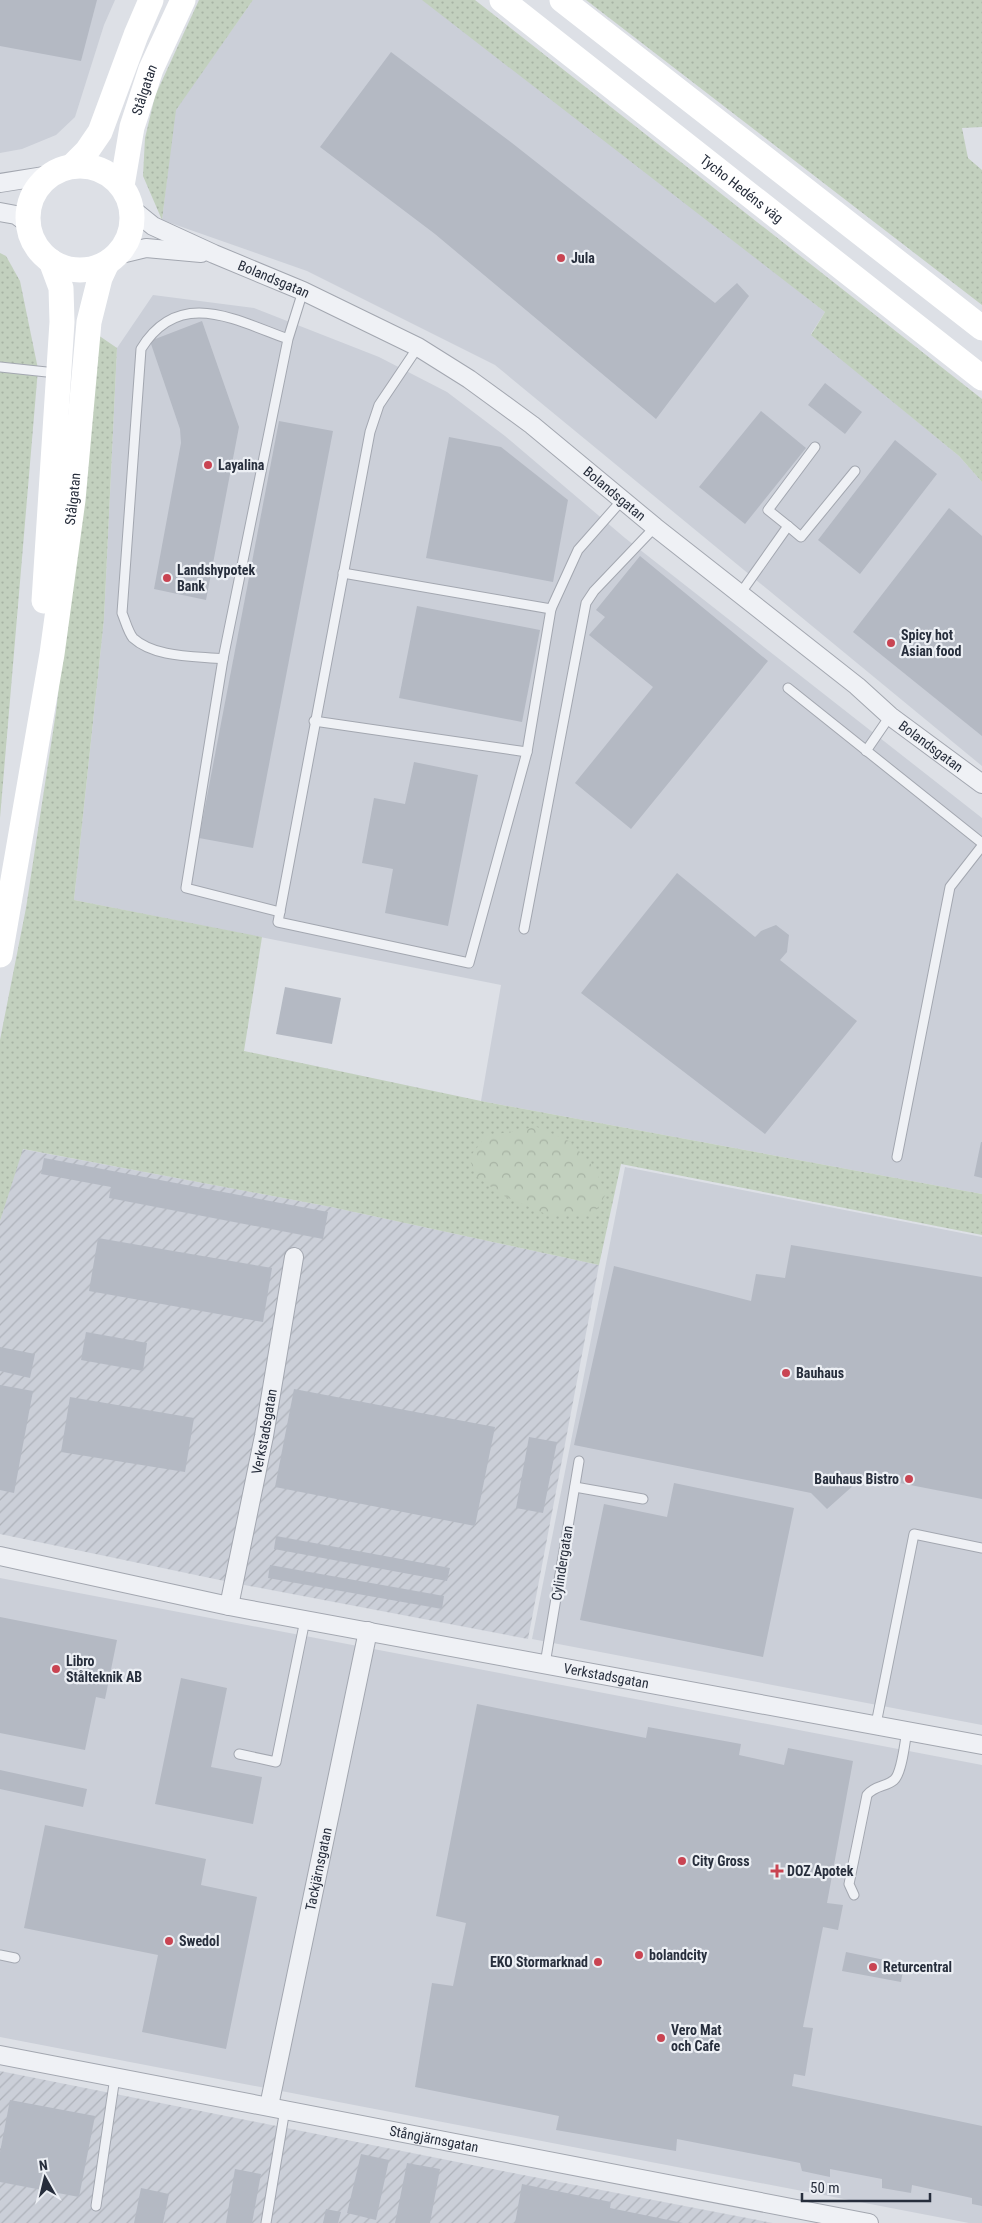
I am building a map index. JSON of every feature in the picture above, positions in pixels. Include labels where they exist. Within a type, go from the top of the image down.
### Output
[{"type":"main road","name":"Stålgatan","points":[[61,170],[87,151],[100,132],[136,34],[151,0]]},
{"type":"main road","name":"Stålgatan","points":[[122,186],[132,127],[148,77],[183,0]]},
{"type":"main road","name":"Tycho Hedéns väg","points":[[502,0],[982,378]]},
{"type":"main road","points":[[562,0],[982,328]]},
{"type":"main road","points":[[86,166],[100,169],[112,176],[122,186],[132,209],[132,229],[126,243],[112,259],[93,268],[79,270],[64,267],[51,261],[38,249],[27,223],[31,200],[39,186],[61,170],[86,166]]},
{"type":"main road","name":"Stålgatan","points":[[0,955],[52,654],[73,500],[89,322],[100,278],[112,259]]},
{"type":"main road","name":"Stålgatan","points":[[37,735],[62,322],[61,288],[51,261]]},
{"type":"street","points":[[0,183],[61,170]]},
{"type":"street","name":"Bolandsgatan","points":[[132,209],[153,226],[303,291],[418,347],[469,379],[532,425],[623,498],[655,527],[857,686],[890,716],[982,784]]},
{"type":"street","points":[[0,212],[16,215],[27,223]]},
{"type":"street","name":"Bolandsgatan","points":[[112,259],[146,248],[214,254]]},
{"type":"street","name":"Verkstadsgatan","points":[[229,1606],[264,1436],[294,1257]]},
{"type":"street","name":"Verkstadsgatan","points":[[0,1556],[229,1606],[982,1745]]},
{"type":"street","name":"Tackjärnsgatan","points":[[277,2108],[368,1631]]},
{"type":"street","name":"Stångjärnsgatan","points":[[0,2055],[867,2223]]},
{"type":"lane","points":[[280,912],[186,888],[223,659],[288,339],[303,291]]},
{"type":"lane","points":[[223,659],[179,655],[147,648],[132,636],[122,613],[141,349],[151,333],[164,323],[193,312],[205,311],[222,315],[288,339]]},
{"type":"lane","points":[[418,347],[379,405],[370,432],[314,721],[278,922],[469,963],[527,752],[551,609],[578,550],[623,498]]},
{"type":"lane","points":[[0,367],[59,373]]},
{"type":"lane","points":[[815,447],[768,510],[801,537],[855,470]]},
{"type":"lane","points":[[740,594],[788,526]]},
{"type":"lane","points":[[524,929],[586,603],[594,590],[655,527]]},
{"type":"lane","points":[[343,573],[551,609]]},
{"type":"lane","points":[[788,688],[982,845],[950,887],[897,1157]]},
{"type":"lane","points":[[866,751],[890,716]]},
{"type":"lane","points":[[314,721],[527,752]]},
{"type":"lane","name":"Cylindergatan","points":[[545,1664],[579,1462]]},
{"type":"lane","points":[[575,1487],[643,1499]]},
{"type":"lane","points":[[876,1724],[914,1534],[982,1548]]},
{"type":"lane","points":[[239,1754],[276,1762],[305,1620]]},
{"type":"lane","points":[[854,1895],[849,1884],[868,1795],[872,1789],[894,1780],[899,1772],[907,1730]]},
{"type":"lane","points":[[0,1955],[15,1958]]},
{"type":"lane","points":[[96,2206],[116,2077]]},
{"type":"lane","points":[[266,2223],[277,2108]]},
{"type":"shaded area","points":[[0,0],[115,0],[104,25],[75,117],[56,135],[22,149],[0,153]]},
{"type":"shaded area","points":[[253,0],[429,0],[825,312],[811,334],[959,456],[982,482],[982,766],[495,365],[307,271],[162,220],[175,110]]},
{"type":"shaded area","points":[[153,295],[254,308],[379,357],[447,392],[505,436],[625,538],[982,818],[982,1194],[481,1101],[501,985],[74,900],[104,619],[117,348]]},
{"type":"shaded area","points":[[22,1149],[331,1207],[599,1265],[528,1639],[234,1583],[0,1534],[0,1221]]},
{"type":"shaded area","points":[[625,1167],[982,1237],[982,1725],[532,1639]]},
{"type":"shaded area","points":[[0,1578],[982,1765],[982,2223],[969,2223],[0,2037]]},
{"type":"shaded area","points":[[0,2071],[523,2175],[773,2223],[0,2223]]},
{"type":"green space","points":[[199,0],[253,0],[176,110],[162,220],[143,176],[145,138],[155,96]]},
{"type":"green space","points":[[422,0],[475,0],[982,399],[982,482],[959,456],[811,335],[825,312]]},
{"type":"green space","points":[[586,0],[982,0],[982,127],[962,128],[968,158],[982,170],[982,305]]},
{"type":"green space","points":[[0,253],[6,256],[20,281],[38,369],[0,818]]},
{"type":"green space","points":[[98,335],[117,348],[104,619],[74,900],[262,937],[244,1051],[481,1101],[982,1194],[982,1235],[621,1164],[599,1265],[331,1207],[23,1149],[0,1221],[0,1040],[26,908],[56,712]]},
{"type":"green space","points":[[537,1127],[571,1142],[595,1169],[606,1194],[593,1215],[548,1215],[504,1196],[477,1177],[469,1158],[486,1136]]},
{"type":"building","points":[[0,0],[97,0],[81,61],[0,46]]},
{"type":"building","name":"Jula","points":[[391,52],[512,143],[715,303],[737,283],[749,296],[656,419],[435,234],[320,147]]},
{"type":"building","points":[[202,321],[239,427],[206,600],[154,589],[181,443],[180,429],[150,341]]},
{"type":"building","points":[[825,383],[862,412],[845,434],[808,405]]},
{"type":"building","points":[[761,411],[806,448],[745,524],[699,487]]},
{"type":"building","points":[[279,421],[333,431],[253,848],[199,838]]},
{"type":"building","points":[[449,437],[501,447],[568,500],[553,582],[426,558]]},
{"type":"building","points":[[895,440],[937,474],[860,574],[818,540]]},
{"type":"building","points":[[949,508],[982,536],[982,736],[853,632]]},
{"type":"building","points":[[640,556],[768,661],[631,829],[575,783],[653,687],[589,635],[605,617],[596,610]]},
{"type":"building","points":[[417,606],[540,630],[522,722],[399,698]]},
{"type":"building","points":[[414,762],[478,775],[448,926],[385,913],[393,869],[362,863],[374,798],[405,804]]},
{"type":"building","points":[[677,873],[755,937],[761,931],[776,925],[789,935],[787,952],[780,960],[857,1021],[765,1134],[581,993]]},
{"type":"building","points":[[285,987],[341,998],[332,1044],[276,1034]]},
{"type":"building","points":[[982,1142],[982,1178],[974,1176]]},
{"type":"building","points":[[44,1158],[328,1212],[323,1239],[109,1198],[111,1187],[41,1174]]},
{"type":"building","points":[[98,1238],[272,1268],[263,1322],[89,1291]]},
{"type":"building","name":"Bauhaus","points":[[791,1245],[982,1277],[982,1499],[864,1476],[827,1509],[811,1493],[574,1445],[614,1266],[751,1301],[756,1274],[785,1278]]},
{"type":"building","points":[[86,1332],[147,1343],[143,1371],[81,1360]]},
{"type":"building","points":[[0,1347],[35,1354],[30,1378],[0,1371]]},
{"type":"building","points":[[0,1385],[33,1391],[14,1493],[0,1490]]},
{"type":"building","points":[[294,1389],[495,1427],[475,1526],[275,1487]]},
{"type":"building","points":[[70,1397],[194,1418],[185,1472],[61,1452]]},
{"type":"building","points":[[529,1437],[557,1442],[543,1513],[516,1508]]},
{"type":"building","points":[[674,1483],[794,1508],[763,1657],[580,1620],[604,1504],[667,1517]]},
{"type":"building","points":[[276,1536],[450,1568],[447,1581],[274,1549]]},
{"type":"building","points":[[270,1565],[444,1596],[442,1609],[268,1578]]},
{"type":"building","name":"Libro Stålteknik AB","points":[[0,1617],[117,1640],[105,1699],[96,1697],[85,1750],[0,1733]]},
{"type":"building","points":[[181,1678],[227,1688],[211,1767],[262,1777],[253,1824],[155,1804]]},
{"type":"building","name":"bolandcity","points":[[477,1704],[646,1738],[648,1727],[741,1744],[739,1755],[784,1765],[788,1748],[853,1761],[827,1903],[843,1905],[838,1930],[823,1927],[803,2027],[813,2028],[805,2076],[794,2074],[792,2086],[982,2126],[982,2206],[972,2204],[972,2198],[912,2185],[911,2193],[882,2188],[882,2179],[830,2169],[830,2177],[802,2171],[800,2163],[677,2139],[676,2151],[556,2130],[559,2116],[415,2087],[432,1983],[453,1986],[466,1923],[436,1916]]},
{"type":"building","points":[[0,1770],[87,1789],[83,1807],[0,1789]]},
{"type":"building","name":"Swedol","points":[[45,1825],[206,1859],[201,1885],[257,1897],[226,2049],[142,2032],[158,1955],[24,1928]]},
{"type":"building","name":"Returcentral","points":[[846,1952],[904,1964],[901,1982],[842,1971]]},
{"type":"building","points":[[10,2100],[95,2116],[79,2197],[0,2182],[0,2152]]},
{"type":"building","points":[[361,2154],[389,2160],[376,2220],[347,2213]]},
{"type":"building","points":[[407,2163],[440,2169],[430,2223],[395,2223]]},
{"type":"building","points":[[235,2169],[261,2174],[252,2223],[226,2223]]},
{"type":"building","points":[[522,2184],[611,2202],[610,2208],[683,2223],[515,2223]]},
{"type":"building","points":[[141,2188],[169,2194],[163,2223],[134,2223]]},
{"type":"building","points":[[326,2209],[341,2212],[338,2223],[323,2223]]},
{"type":"place","name":"Jula","points":[[561,258]]},
{"type":"place","name":"Layalina","points":[[208,465]]},
{"type":"place","name":"Landshypotek Bank","points":[[167,578]]},
{"type":"place","name":"Spicy hot Asian food","points":[[891,643]]},
{"type":"place","name":"Bauhaus","points":[[786,1373]]},
{"type":"place","name":"Bauhaus Bistro","points":[[909,1479]]},
{"type":"place","name":"Libro Stålteknik AB","points":[[56,1669]]},
{"type":"place","name":"City Gross","points":[[682,1861]]},
{"type":"place","name":"DOZ Apotek","points":[[777,1871]]},
{"type":"place","name":"Swedol","points":[[169,1941]]},
{"type":"place","name":"bolandcity","points":[[639,1955]]},
{"type":"place","name":"EKO Stormarknad","points":[[598,1962]]},
{"type":"place","name":"Returcentral","points":[[873,1967]]},
{"type":"place","name":"Vero Mat och Cafe","points":[[661,2038]]}]
